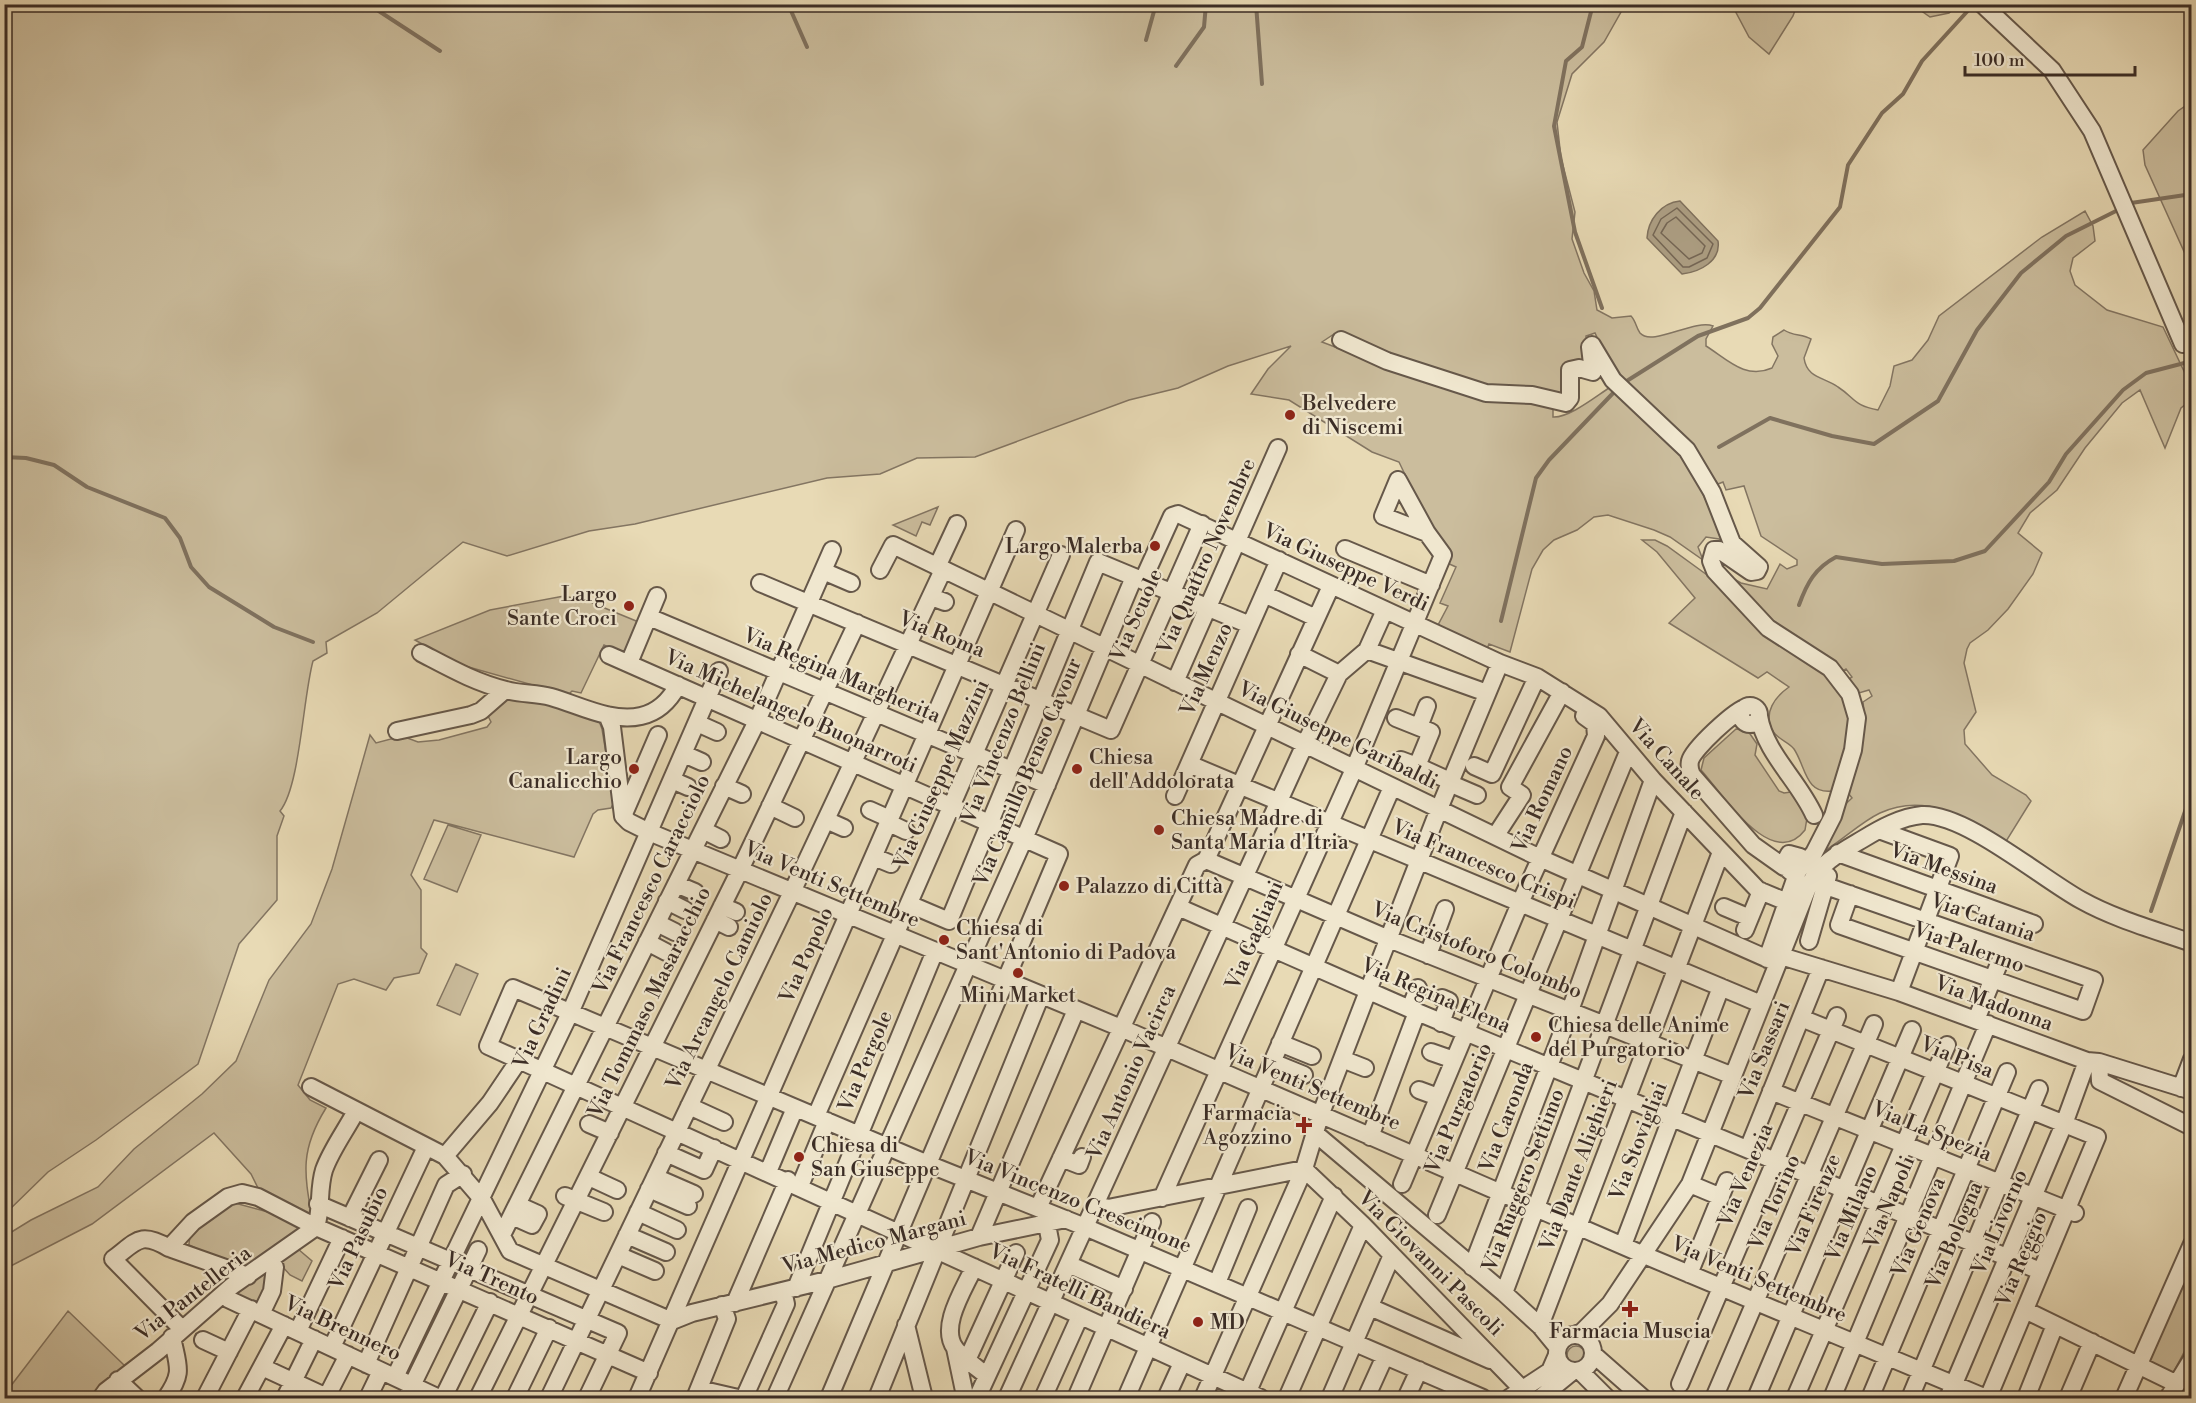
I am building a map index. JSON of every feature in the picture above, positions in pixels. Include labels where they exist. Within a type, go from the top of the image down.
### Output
[{"type":"street","points":[[1985,7],[2052,70],[2076,103],[2092,131],[2183,344]]},
{"type":"street","points":[[1341,340],[1387,361],[1486,393],[1532,395],[1561,403],[1566,403],[1570,398],[1570,370],[1579,368],[1593,372],[1590,347],[1592,345],[1596,347],[1613,380],[1687,450],[1712,492],[1732,543],[1759,567],[1756,572],[1751,572],[1719,550],[1714,550],[1711,561],[1721,578],[1768,628],[1830,668],[1850,694],[1857,718],[1857,730],[1841,787],[1823,813],[1814,853],[1791,864],[1761,851],[1692,775],[1689,768],[1693,755],[1720,729],[1731,714],[1750,717],[1765,735],[1804,795],[1823,813]]},
{"type":"street","name":"Via Quattro Novembre","points":[[1175,682],[1278,448]]},
{"type":"street","name":"Via Giuseppe Verdi","points":[[1172,516],[1178,514],[1202,524],[1500,663]]},
{"type":"street","name":"Via Camillo Benso Cavour","points":[[775,1398],[1024,839],[1105,647],[1172,516]]},
{"type":"street","name":"Via Arcangelo Camiolo","points":[[549,1398],[792,892],[908,644],[938,599],[940,568],[957,524]]},
{"type":"street","name":"Via Scuole","points":[[1109,726],[1202,524]]},
{"type":"street","name":"Via Popolo","points":[[686,1309],[741,1160],[768,1096],[1016,530]]},
{"type":"street","name":"Via Gagliani","points":[[1162,1198],[1293,900],[1354,769],[1416,624],[1443,555],[1427,533]]},
{"type":"street","name":"Via Giuseppe Garibaldi","points":[[880,570],[893,545],[988,593],[1105,647],[1578,876],[1693,927],[1775,959]]},
{"type":"street","points":[[1345,549],[1431,585]]},
{"type":"street","name":"Via Francesco Caracciolo","points":[[502,1235],[757,720],[832,550]]},
{"type":"street","name":"Via Giuseppe Mazzini","points":[[729,1304],[794,1183],[896,934],[1060,555]]},
{"type":"street","name":"Via Menzo","points":[[1175,796],[1279,560]]},
{"type":"street","name":"Via Vincenzo Bellini","points":[[909,904],[949,921],[1098,562],[1139,579]]},
{"type":"street","points":[[823,571],[851,583]]},
{"type":"street","points":[[1139,579],[1250,625]]},
{"type":"street","name":"Via Roma","points":[[760,583],[1076,715],[1109,726]]},
{"type":"street","points":[[971,1395],[987,1376],[1050,1240],[1043,1214],[1061,1158],[1197,865],[1206,860],[1238,784],[1331,586]]},
{"type":"street","points":[[1264,594],[1316,618]]},
{"type":"street","points":[[629,663],[649,620],[657,596]]},
{"type":"street","name":"Via Antonio Vacirca","points":[[1007,1398],[1305,744],[1339,674],[1367,650],[1385,610]]},
{"type":"street","name":"Via Regina Margherita","points":[[649,620],[1047,784]]},
{"type":"street","name":"Via Tommaso Masaracchio","points":[[478,1398],[529,1294],[546,1265],[571,1198],[589,1177],[652,1047],[725,916],[740,870],[856,623]]},
{"type":"street","points":[[1367,650],[1487,693]]},
{"type":"street","points":[[421,653],[464,676],[505,690],[549,696],[647,727]]},
{"type":"street","points":[[1299,654],[1339,674]]},
{"type":"street","name":"Via Michelangelo Buonarroti","points":[[609,655],[1024,839],[1055,855],[1004,980]]},
{"type":"street","points":[[1203,1398],[1304,1169],[1320,1116],[1368,991],[1439,809],[1500,663]]},
{"type":"street","name":"Via Canale","points":[[1500,663],[1537,677],[1599,716],[1653,780],[1721,852],[1761,891],[1787,902]]},
{"type":"street","name":"Via Gradini","points":[[381,1371],[443,1281],[453,1261],[474,1210],[482,1199],[570,1012],[719,671]]},
{"type":"street","points":[[1474,766],[1492,774],[1537,677]]},
{"type":"street","points":[[623,816],[647,727],[656,711],[670,699],[678,685]]},
{"type":"street","points":[[397,731],[471,716],[481,711],[505,690]]},
{"type":"street","points":[[1496,835],[1522,795],[1510,787],[1562,692]]},
{"type":"street","points":[[1419,727],[1427,706]]},
{"type":"street","name":"Via Romano","points":[[1402,1184],[1520,903],[1597,731],[1595,724],[1584,716],[1585,706]]},
{"type":"street","points":[[607,715],[612,727],[623,816]]},
{"type":"street","points":[[1396,718],[1431,732],[1417,766]]},
{"type":"street","points":[[697,723],[717,732]]},
{"type":"street","name":"Via Purgatorio","points":[[1437,1215],[1628,752]]},
{"type":"street","points":[[684,754],[702,762]]},
{"type":"street","points":[[1401,760],[1477,795]]},
{"type":"street","name":"Via Francesco Crispi","points":[[1189,764],[1761,1004]]},
{"type":"street","points":[[672,780],[688,787]]},
{"type":"street","name":"Via Caronda","points":[[1472,1267],[1548,1068],[1653,780]]},
{"type":"street","points":[[724,786],[742,795]]},
{"type":"street","points":[[1126,1398],[1216,1186],[1392,787]]},
{"type":"street","points":[[770,806],[795,818]]},
{"type":"street","points":[[870,810],[906,831]]},
{"type":"street","name":"Via Ruggero Settimo","points":[[1504,1293],[1684,812]]},
{"type":"street","points":[[1775,959],[1809,885],[1824,864],[1838,853],[1879,830],[1902,819],[1922,815],[1940,817],[1963,825],[2083,901],[2192,944]]},
{"type":"street","name":"Via Venti Settembre","points":[[623,816],[629,822],[649,832],[1120,1028],[1644,1255],[1921,1371],[1951,1392],[1987,1398]]},
{"type":"street","points":[[826,820],[844,828]]},
{"type":"street","points":[[703,830],[721,839]]},
{"type":"street","points":[[1879,830],[1950,856],[1899,992]]},
{"type":"street","name":"Via Dante Alighieri","points":[[1540,1326],[1721,852]]},
{"type":"street","name":"Via Messina","points":[[1838,853],[2034,924]]},
{"type":"street","points":[[874,857],[891,864]]},
{"type":"street","name":"Via Cristoforo Colombo","points":[[1206,860],[1293,900],[1428,955],[1462,961],[1489,979],[1733,1076]]},
{"type":"street","points":[[1517,1395],[1550,1371],[1564,1339],[1582,1332],[1610,1304],[1690,1184],[1712,1134],[1761,1004],[1775,959],[1787,902],[1791,864]]},
{"type":"street","points":[[1809,941],[1826,886],[1828,871],[1824,864]]},
{"type":"street","points":[[676,884],[695,892]]},
{"type":"street","name":"Via Catania","points":[[1826,886],[2094,980],[2083,1011]]},
{"type":"street","points":[[1724,907],[1748,924],[1761,891]]},
{"type":"street","name":"Via Palermo","points":[[1850,894],[1839,925],[2083,1011]]},
{"type":"street","points":[[667,902],[685,910]]},
{"type":"street","name":"Via Regina Elena","points":[[1178,907],[1441,1023],[2040,1271]]},
{"type":"street","points":[[1428,955],[1445,909]]},
{"type":"street","points":[[657,923],[675,932]]},
{"type":"street","points":[[647,942],[666,952]]},
{"type":"street","name":"Via Napoli","points":[[1832,1398],[1963,1083],[2005,949]]},
{"type":"street","name":"Via Pergole","points":[[744,1398],[786,1304],[790,1289],[832,1201],[935,951]]},
{"type":"street","name":"Via Madonna","points":[[1775,959],[1821,968],[1899,992],[2093,1062],[2186,1089]]},
{"type":"street","name":"Via Sassari","points":[[1748,1149],[1821,968]]},
{"type":"street","points":[[829,1398],[1004,980]]},
{"type":"street","name":"Via Stovigliai","points":[[1623,1245],[1721,987]]},
{"type":"street","name":"Via Vincenzo Crescimone","points":[[488,1046],[513,988],[652,1047],[682,1051],[706,1069],[999,1192],[1043,1214]]},
{"type":"street","points":[[1370,1137],[1413,1011],[1418,988]]},
{"type":"street","points":[[877,1398],[1041,995]]},
{"type":"street","points":[[1441,1023],[1449,1001],[1442,998]]},
{"type":"street","points":[[979,1237],[1076,1010]]},
{"type":"street","name":"Via Pisa","points":[[1801,1018],[1834,1023],[1865,1044],[2097,1137]]},
{"type":"street","name":"Via Venezia","points":[[1680,1384],[1834,1023]]},
{"type":"street","name":"Via Torino","points":[[1714,1398],[1874,1024]]},
{"type":"street","name":"Via Firenze","points":[[1756,1398],[1912,1030]]},
{"type":"street","points":[[1280,1043],[1312,1056]]},
{"type":"street","name":"Via Milano","points":[[1795,1398],[1947,1045]]},
{"type":"street","name":"Via Fratelli Bandiera","points":[[488,1046],[794,1183],[1252,1396]]},
{"type":"street","points":[[1431,1052],[1454,1060]]},
{"type":"street","points":[[1342,1059],[1365,1068]]},
{"type":"street","points":[[2186,1089],[2192,1059]]},
{"type":"street","points":[[445,1156],[490,1103],[519,1060]]},
{"type":"street","points":[[1272,1062],[1304,1075]]},
{"type":"street","points":[[2093,1062],[2100,1081],[2192,1127]]},
{"type":"street","name":"Via Livorno","points":[[1951,1392],[2064,1124],[2093,1062]]},
{"type":"street","name":"Via Genova","points":[[1870,1398],[2007,1072]]},
{"type":"street","points":[[311,1087],[445,1156],[463,1174],[482,1199],[510,1251],[672,1321],[637,1398]]},
{"type":"street","name":"Via Bologna","points":[[1910,1398],[2039,1089]]},
{"type":"street","points":[[1419,1090],[1438,1097]]},
{"type":"street","name":"Via La Spezia","points":[[1771,1091],[2071,1211]]},
{"type":"street","points":[[689,1106],[724,1122]]},
{"type":"street","points":[[768,1172],[795,1108]]},
{"type":"street","points":[[316,1227],[320,1217],[318,1204],[324,1170],[356,1111]]},
{"type":"street","points":[[589,1124],[610,1133]]},
{"type":"street","points":[[1316,1134],[1504,1293],[1540,1326],[1558,1352],[1562,1366],[1576,1371],[1607,1398]]},
{"type":"street","name":"Via Reggio","points":[[1987,1398],[2040,1271],[2071,1211],[2097,1137]]},
{"type":"street","name":"Via Pasubio","points":[[332,1347],[426,1147]]},
{"type":"street","points":[[666,1153],[704,1170],[714,1148]]},
{"type":"street","points":[[1061,1158],[1079,1165],[1082,1158]]},
{"type":"street","points":[[351,1218],[379,1160]]},
{"type":"street","points":[[1090,1216],[1108,1208],[1304,1169]]},
{"type":"street","name":"Via Giovanni Pascoli","points":[[1304,1169],[1334,1196],[1500,1365],[1517,1395]]},
{"type":"street","points":[[368,1398],[381,1371],[411,1267],[446,1185],[463,1174]]},
{"type":"street","points":[[589,1177],[617,1190]]},
{"type":"street","points":[[652,1183],[691,1200]]},
{"type":"street","points":[[1689,1274],[1724,1189],[1690,1184]]},
{"type":"street","name":"Via Trento","points":[[169,1248],[193,1222],[228,1197],[242,1192],[258,1197],[316,1227],[649,1373]]},
{"type":"street","points":[[1252,1396],[1283,1312],[1334,1196]]},
{"type":"street","points":[[571,1198],[604,1212]]},
{"type":"street","points":[[318,1204],[618,1333],[587,1398]]},
{"type":"street","points":[[1217,1283],[1248,1208]]},
{"type":"street","points":[[638,1212],[677,1230]]},
{"type":"street","name":"Via Medico Margani","points":[[672,1321],[686,1309],[729,1304],[827,1280],[979,1237],[1043,1214],[1067,1219]]},
{"type":"street","name":"Via Vincenzo Crescimone","points":[[1067,1219],[1090,1216],[1140,1251],[1483,1398]]},
{"type":"street","points":[[1076,1398],[1152,1222]]},
{"type":"street","points":[[1287,1398],[1363,1225]]},
{"type":"street","name":"Via Pantelleria","points":[[101,1398],[118,1380],[177,1332],[248,1276],[316,1227]]},
{"type":"street","points":[[627,1235],[666,1252]]},
{"type":"street","points":[[166,1398],[178,1381],[177,1332],[113,1259],[142,1238],[149,1237],[169,1248],[248,1276]]},
{"type":"street","points":[[245,1398],[262,1367],[291,1328],[342,1238]]},
{"type":"street","points":[[2124,1398],[2136,1364],[2186,1272],[2192,1244]]},
{"type":"street","points":[[409,1392],[478,1250]]},
{"type":"street","points":[[961,1353],[1003,1281],[1016,1253]]},
{"type":"street","points":[[618,1255],[655,1271]]},
{"type":"street","points":[[1330,1398],[1392,1255]]},
{"type":"street","points":[[205,1398],[229,1352],[272,1291],[275,1267],[270,1261]]},
{"type":"street","points":[[1068,1264],[1124,1289]]},
{"type":"street","points":[[971,1395],[961,1353],[950,1331],[951,1321],[974,1267]]},
{"type":"street","name":"Via Brennero","points":[[228,1299],[381,1371],[409,1392],[441,1398]]},
{"type":"street","points":[[441,1398],[490,1302]]},
{"type":"street","points":[[729,1304],[726,1319],[697,1394],[738,1398]]},
{"type":"street","points":[[1540,1398],[1576,1371],[1588,1366],[1610,1304]]},
{"type":"street","points":[[1370,1307],[1500,1365]]},
{"type":"street","points":[[2025,1310],[2136,1364],[2173,1390],[2192,1359]]},
{"type":"street","points":[[1043,1398],[1080,1316]]},
{"type":"street","points":[[2026,1398],[2055,1324]]},
{"type":"street","points":[[906,1325],[924,1398]]},
{"type":"street","points":[[515,1398],[549,1328]]},
{"type":"street","points":[[1574,1335],[1586,1339],[1593,1351],[1643,1398]]},
{"type":"street","points":[[285,1398],[314,1339]]},
{"type":"street","points":[[203,1340],[229,1352]]},
{"type":"street","points":[[2068,1398],[2092,1342]]},
{"type":"street","points":[[961,1353],[987,1376]]},
{"type":"street","points":[[262,1367],[327,1398],[348,1355]]},
{"type":"street","points":[[1366,1398],[1385,1356]]},
{"type":"street","points":[[1166,1398],[1182,1363]]},
{"type":"street","points":[[1406,1398],[1419,1370]]},
{"type":"street","points":[[118,1380],[137,1398]]},
{"type":"street","points":[[1613,1398],[1627,1384]]},
{"type":"shaded area","points":[[5,5],[1625,5],[1604,42],[1572,74],[1557,122],[1561,158],[1575,212],[1572,239],[1584,273],[1594,291],[1597,310],[1612,318],[1631,316],[1640,333],[1646,336],[1654,337],[1695,326],[1713,326],[1706,339],[1706,346],[1745,370],[1762,371],[1772,368],[1778,356],[1772,344],[1773,337],[1784,330],[1808,337],[1811,339],[1804,358],[1809,370],[1817,377],[1838,387],[1859,404],[1878,410],[1890,386],[1894,366],[1912,360],[1928,340],[1939,316],[2042,237],[2085,211],[2093,226],[2095,241],[2073,258],[2070,271],[2075,285],[2107,310],[2163,327],[2191,386],[2191,400],[2181,408],[2165,448],[2140,390],[2122,403],[2085,448],[2057,490],[2030,513],[2018,533],[2042,553],[2033,574],[2008,609],[1988,630],[1970,643],[1967,649],[1964,663],[1976,712],[1964,730],[1965,744],[1992,775],[2026,795],[2031,801],[2005,843],[1976,824],[1946,810],[1913,805],[1897,807],[1880,813],[1826,850],[1823,847],[1837,812],[1852,798],[1845,789],[1865,721],[1863,702],[1872,696],[1869,690],[1859,693],[1849,679],[1852,677],[1846,669],[1841,672],[1760,615],[1725,574],[1741,583],[1767,589],[1780,564],[1787,569],[1797,565],[1797,560],[1761,536],[1744,486],[1726,490],[1723,482],[1718,484],[1688,443],[1616,378],[1595,333],[1586,336],[1588,367],[1573,364],[1567,395],[1474,385],[1334,334],[1322,342],[1380,364],[1553,406],[1553,417],[1574,411],[1609,388],[1666,436],[1688,462],[1727,546],[1719,539],[1706,537],[1698,547],[1703,560],[1670,537],[1654,530],[1608,515],[1594,517],[1577,530],[1554,540],[1543,550],[1532,569],[1510,652],[1489,644],[1487,649],[1437,627],[1448,606],[1440,603],[1456,567],[1447,563],[1399,462],[1372,452],[1289,400],[1251,394],[1268,369],[1291,346],[1228,366],[1178,388],[1129,400],[975,457],[917,458],[880,474],[827,478],[635,524],[589,531],[507,556],[463,542],[377,613],[326,642],[327,653],[313,661],[297,762],[287,799],[280,811],[284,816],[277,836],[277,900],[239,944],[198,1064],[96,1140],[48,1172],[5,1214]]},
{"type":"shaded area","points":[[1732,5],[1797,5],[1793,16],[1769,54],[1749,37]]},
{"type":"shaded area","points":[[1913,5],[1957,5],[1949,13],[1930,17]]},
{"type":"shaded area","points":[[2191,102],[2191,267],[2145,165],[2143,150],[2178,111]]},
{"type":"shaded area","points":[[938,507],[930,525],[922,522],[916,536],[893,525]]},
{"type":"shaded area","points":[[1642,540],[1655,540],[1667,546],[1714,580],[1840,687],[1853,727],[1836,785],[1832,791],[1823,791],[1811,784],[1794,749],[1775,734],[1770,724],[1770,712],[1775,700],[1789,687],[1767,672],[1758,678],[1669,623],[1695,598],[1657,552]]},
{"type":"shaded area","points":[[564,596],[590,602],[641,623],[627,655],[604,645],[581,693],[572,691],[568,695],[458,664],[415,640],[490,610]]},
{"type":"shaded area","points":[[509,697],[538,700],[599,721],[614,802],[611,808],[598,810],[593,814],[574,857],[434,820],[411,875],[421,890],[421,948],[427,954],[419,973],[394,978],[386,990],[354,979],[338,984],[298,1085],[310,1100],[326,1108],[312,1136],[306,1162],[312,1218],[260,1192],[251,1174],[214,1133],[92,1224],[5,1269],[5,1236],[31,1220],[98,1187],[134,1149],[202,1094],[236,1061],[269,980],[311,924],[332,869],[370,735],[376,743],[402,736],[418,742],[439,740],[487,727],[491,722],[488,716]]},
{"type":"shaded area","points":[[1736,729],[1748,731],[1757,744],[1755,755],[1779,791],[1791,792],[1807,818],[1805,830],[1792,841],[1778,842],[1763,836],[1748,825],[1701,770],[1704,758]]},
{"type":"shaded area","points":[[448,825],[481,835],[457,892],[424,879]]},
{"type":"shaded area","points":[[456,964],[478,974],[460,1015],[437,1005]]},
{"type":"shaded area","points":[[231,1202],[283,1216],[307,1228],[243,1270],[189,1245],[193,1231]]},
{"type":"shaded area","points":[[298,1249],[312,1261],[302,1281],[290,1275],[281,1265],[281,1262]]},
{"type":"shaded area","points":[[269,1270],[260,1307],[231,1293]]},
{"type":"shaded area","points":[[2182,1284],[2191,1288],[2191,1339],[2173,1373],[2148,1362]]},
{"type":"shaded area","points":[[68,1311],[125,1366],[93,1398],[5,1398],[10,1387]]},
{"type":"shaded area","points":[[1576,1346],[1582,1349],[1585,1355],[1582,1361],[1576,1364],[1570,1361],[1567,1355],[1570,1349]]},
{"type":"water","points":[[1680,201],[1718,241],[1713,260],[1696,271],[1682,274],[1647,238],[1650,225],[1657,213],[1667,205]]},
{"type":"waterway","points":[[368,4],[440,51]]},
{"type":"waterway","points":[[788,4],[807,47]]},
{"type":"waterway","points":[[1029,8],[1030,4]]},
{"type":"waterway","points":[[1146,40],[1156,4]]},
{"type":"waterway","points":[[1176,66],[1204,27],[1206,4]]},
{"type":"waterway","points":[[1256,4],[1262,84]]},
{"type":"waterway","points":[[1593,4],[1582,47],[1566,61],[1554,126],[1575,232],[1602,308]]},
{"type":"waterway","points":[[1622,384],[1698,336],[1748,318],[1760,308],[1840,207],[1848,165],[1882,113],[1903,94],[1922,61],[1974,4]]},
{"type":"waterway","points":[[2131,203],[2192,194]]},
{"type":"waterway","points":[[1719,447],[1770,418],[1832,436],[1874,444],[1938,401],[1977,330],[2021,273],[2066,236],[2116,211]]},
{"type":"waterway","points":[[1799,605],[1813,577],[1822,566],[1836,557],[1882,564],[1954,561],[1985,551],[2049,482],[2066,454],[2123,390],[2146,373],[2192,361]]},
{"type":"waterway","points":[[1501,621],[1536,478],[1549,460],[1617,389]]},
{"type":"waterway","points":[[4,457],[26,458],[54,465],[87,487],[165,518],[180,538],[191,567],[209,587],[274,627],[313,642]]},
{"type":"waterway","points":[[2151,911],[2192,791]]},
{"type":"place","name":"Belvedere di Niscemi","points":[[1290,415]]},
{"type":"place","name":"Largo Malerba","points":[[1155,546]]},
{"type":"place","name":"Largo Sante Croci","points":[[629,606]]},
{"type":"place","name":"Largo Canalicchio","points":[[634,769]]},
{"type":"place","name":"Chiesa dell'Addolorata","points":[[1077,769]]},
{"type":"place","name":"Chiesa Madre di Santa Maria d'Itria","points":[[1159,830]]},
{"type":"place","name":"Palazzo di Città","points":[[1064,886]]},
{"type":"place","name":"Chiesa di Sant'Antonio di Padova","points":[[944,940]]},
{"type":"place","name":"Mini Market","points":[[1018,973]]},
{"type":"place","name":"Chiesa delle Anime del Purgatorio","points":[[1536,1037]]},
{"type":"place","name":"Farmacia Agozzino","points":[[1304,1125]]},
{"type":"place","name":"Chiesa di San Giuseppe","points":[[799,1157]]},
{"type":"place","name":"Farmacia Muscia","points":[[1630,1309]]},
{"type":"place","name":"MD","points":[[1198,1322]]}]
